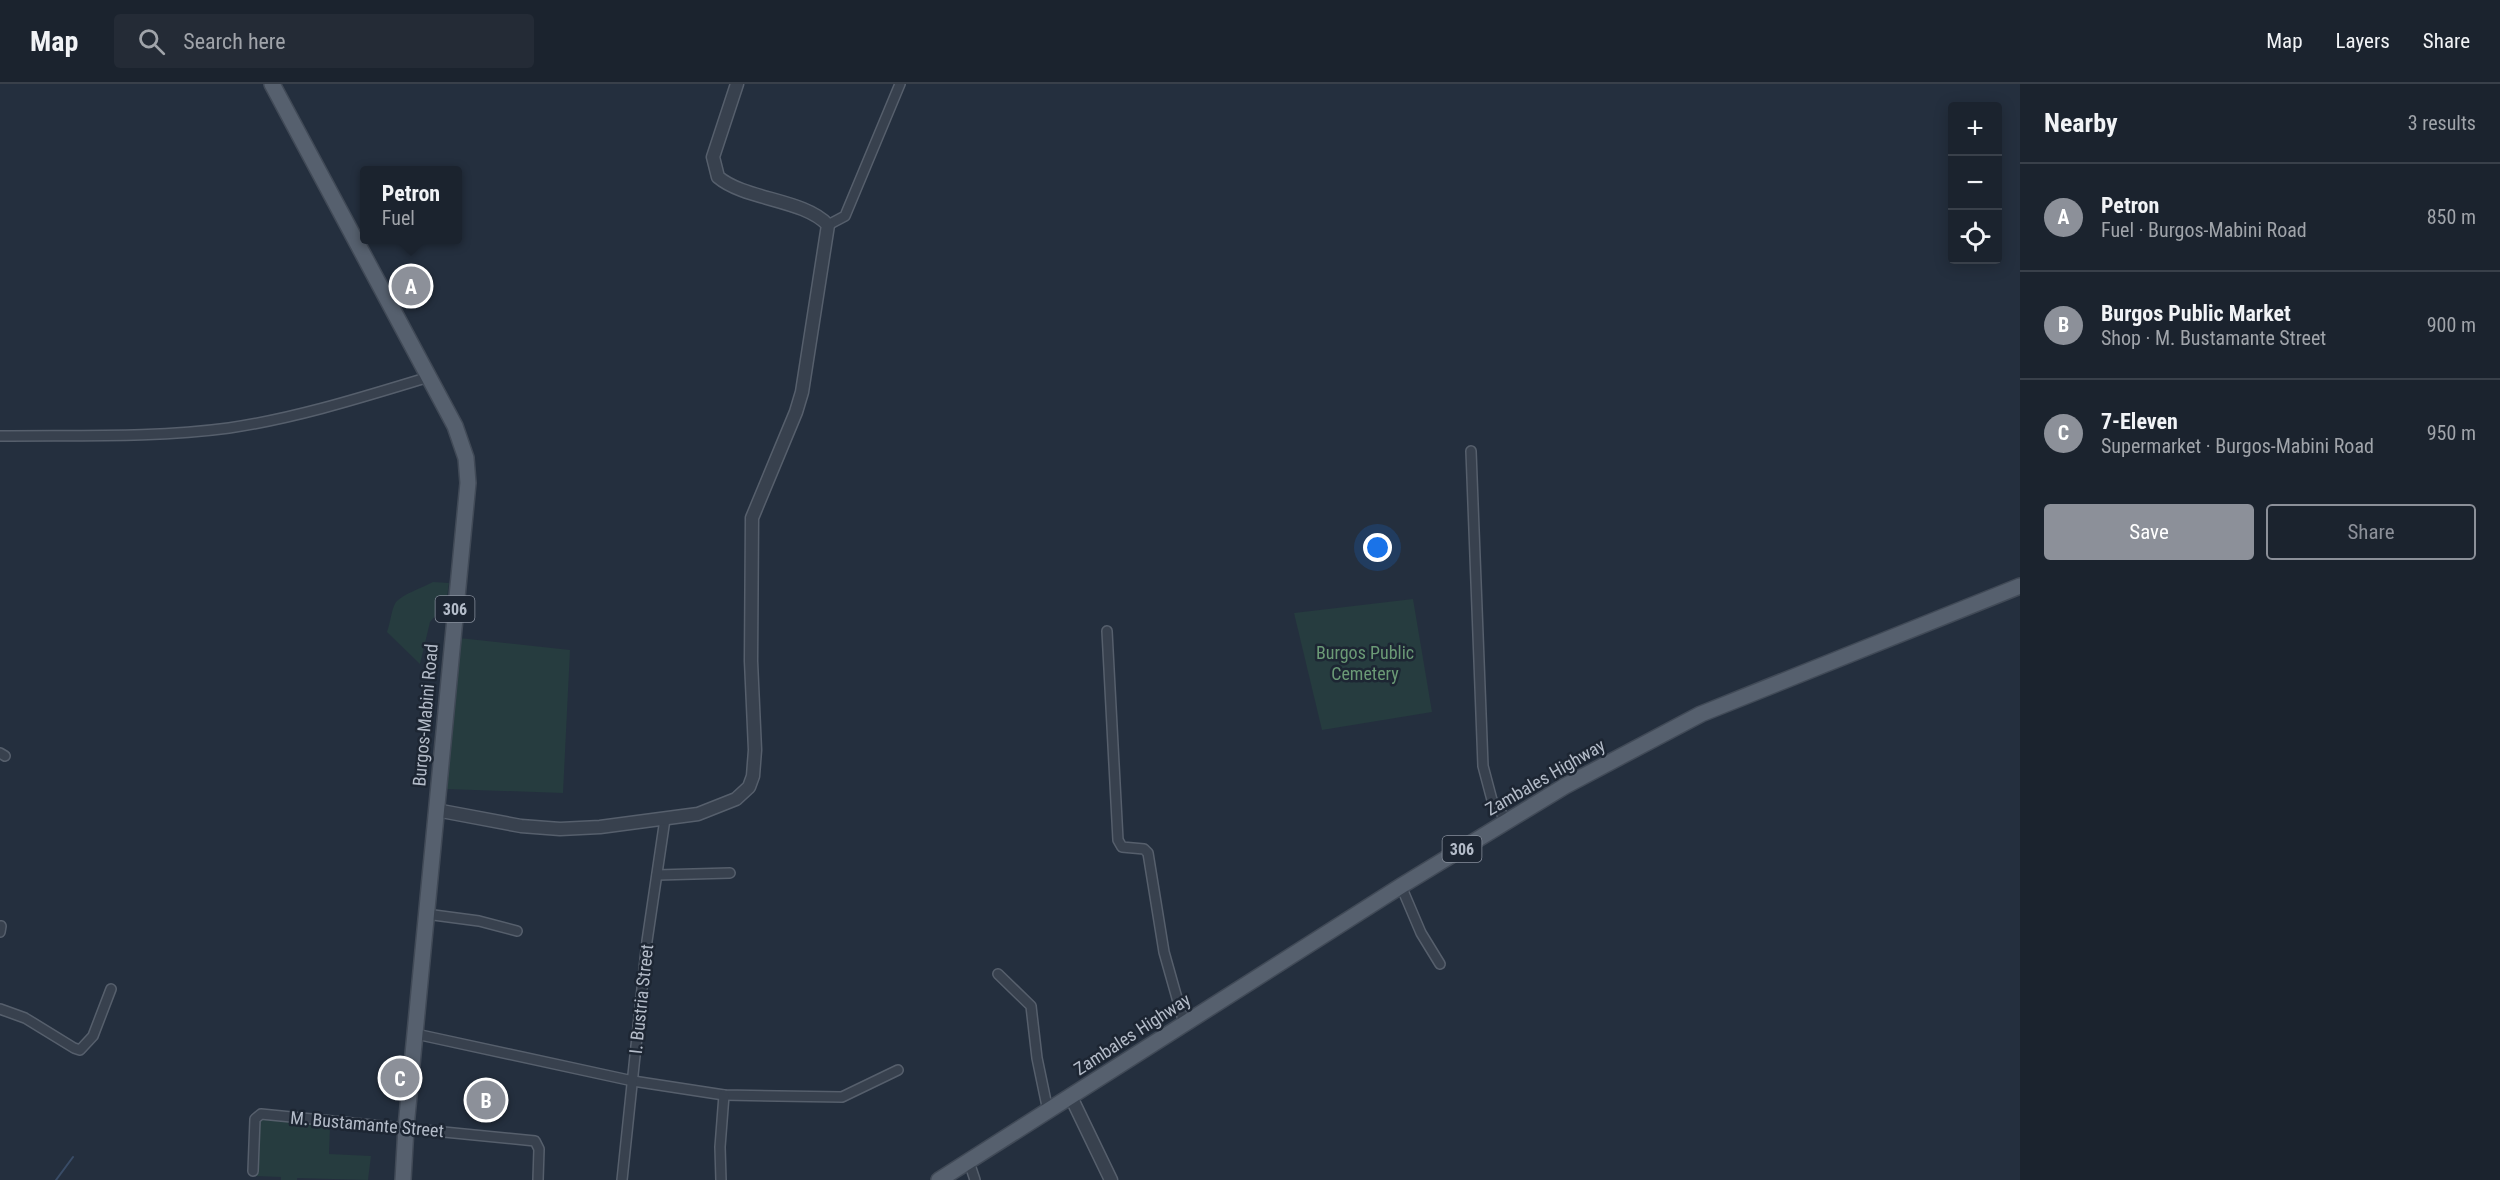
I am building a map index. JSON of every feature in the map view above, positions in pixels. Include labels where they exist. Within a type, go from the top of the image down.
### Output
[{"type":"main road","name":"Burgos-Mabini Road","points":[[272,84],[455,426],[466,458],[468,483],[406,1127],[403,1180]]},
{"type":"main road","name":"Zambales Highway","points":[[939,1180],[1401,886],[1565,786],[1701,714],[2020,586]]},
{"type":"street","points":[[737,84],[713,158],[718,177],[738,187],[814,214],[828,225]]},
{"type":"street","points":[[828,225],[845,216],[900,84]]},
{"type":"street","points":[[436,810],[521,826],[560,829],[698,814],[736,799],[749,787],[753,776],[755,750],[751,661],[752,518],[802,392],[828,225]]},
{"type":"street","points":[[0,436],[180,432],[228,428],[354,400],[429,377]]},
{"type":"street","points":[[1471,451],[1484,766],[1492,800],[1507,821]]},
{"type":"street","points":[[1107,631],[1118,840],[1122,847],[1142,849],[1148,853],[1164,952],[1175,1000],[1184,1023]]},
{"type":"street","name":"I. Bustria Street","points":[[622,1180],[647,941],[665,819]]},
{"type":"street","points":[[657,875],[730,873]]},
{"type":"street","points":[[1401,886],[1421,933],[1440,964]]},
{"type":"street","points":[[426,914],[479,921],[517,931]]},
{"type":"street","points":[[998,974],[1030,1006],[1037,1058],[1048,1111]]},
{"type":"street","points":[[0,1008],[25,1018],[80,1050],[93,1036],[111,988]]},
{"type":"street","points":[[416,1034],[633,1081],[724,1095],[842,1097],[898,1070]]},
{"type":"street","points":[[721,1180],[720,1147],[724,1095]]},
{"type":"street","points":[[1071,1097],[1111,1180]]},
{"type":"street","name":"M. Bustamante Street","points":[[253,1171],[255,1119],[261,1114],[533,1140],[538,1143],[539,1149],[538,1180]]},
{"type":"street","points":[[969,1162],[975,1180]]},
{"type":"green space","points":[[433,582],[449,583],[446,603],[430,622],[420,664],[387,632],[397,601]]},
{"type":"green space","name":"Burgos Public Cemetery","points":[[1413,599],[1432,712],[1322,730],[1294,613]]},
{"type":"green space","points":[[459,638],[570,650],[563,793],[446,789]]},
{"type":"green space","points":[[260,1116],[330,1126],[329,1154],[371,1156],[368,1180],[297,1178],[297,1180],[281,1180],[281,1177],[256,1176]]},
{"type":"waterway","points":[[56,1180],[73,1157]]},
{"type":"place","name":"Petron","points":[[411,286]]},
{"type":"place","name":"7-Eleven","points":[[400,1078]]},
{"type":"place","name":"Burgos Public Market","points":[[486,1100]]}]
